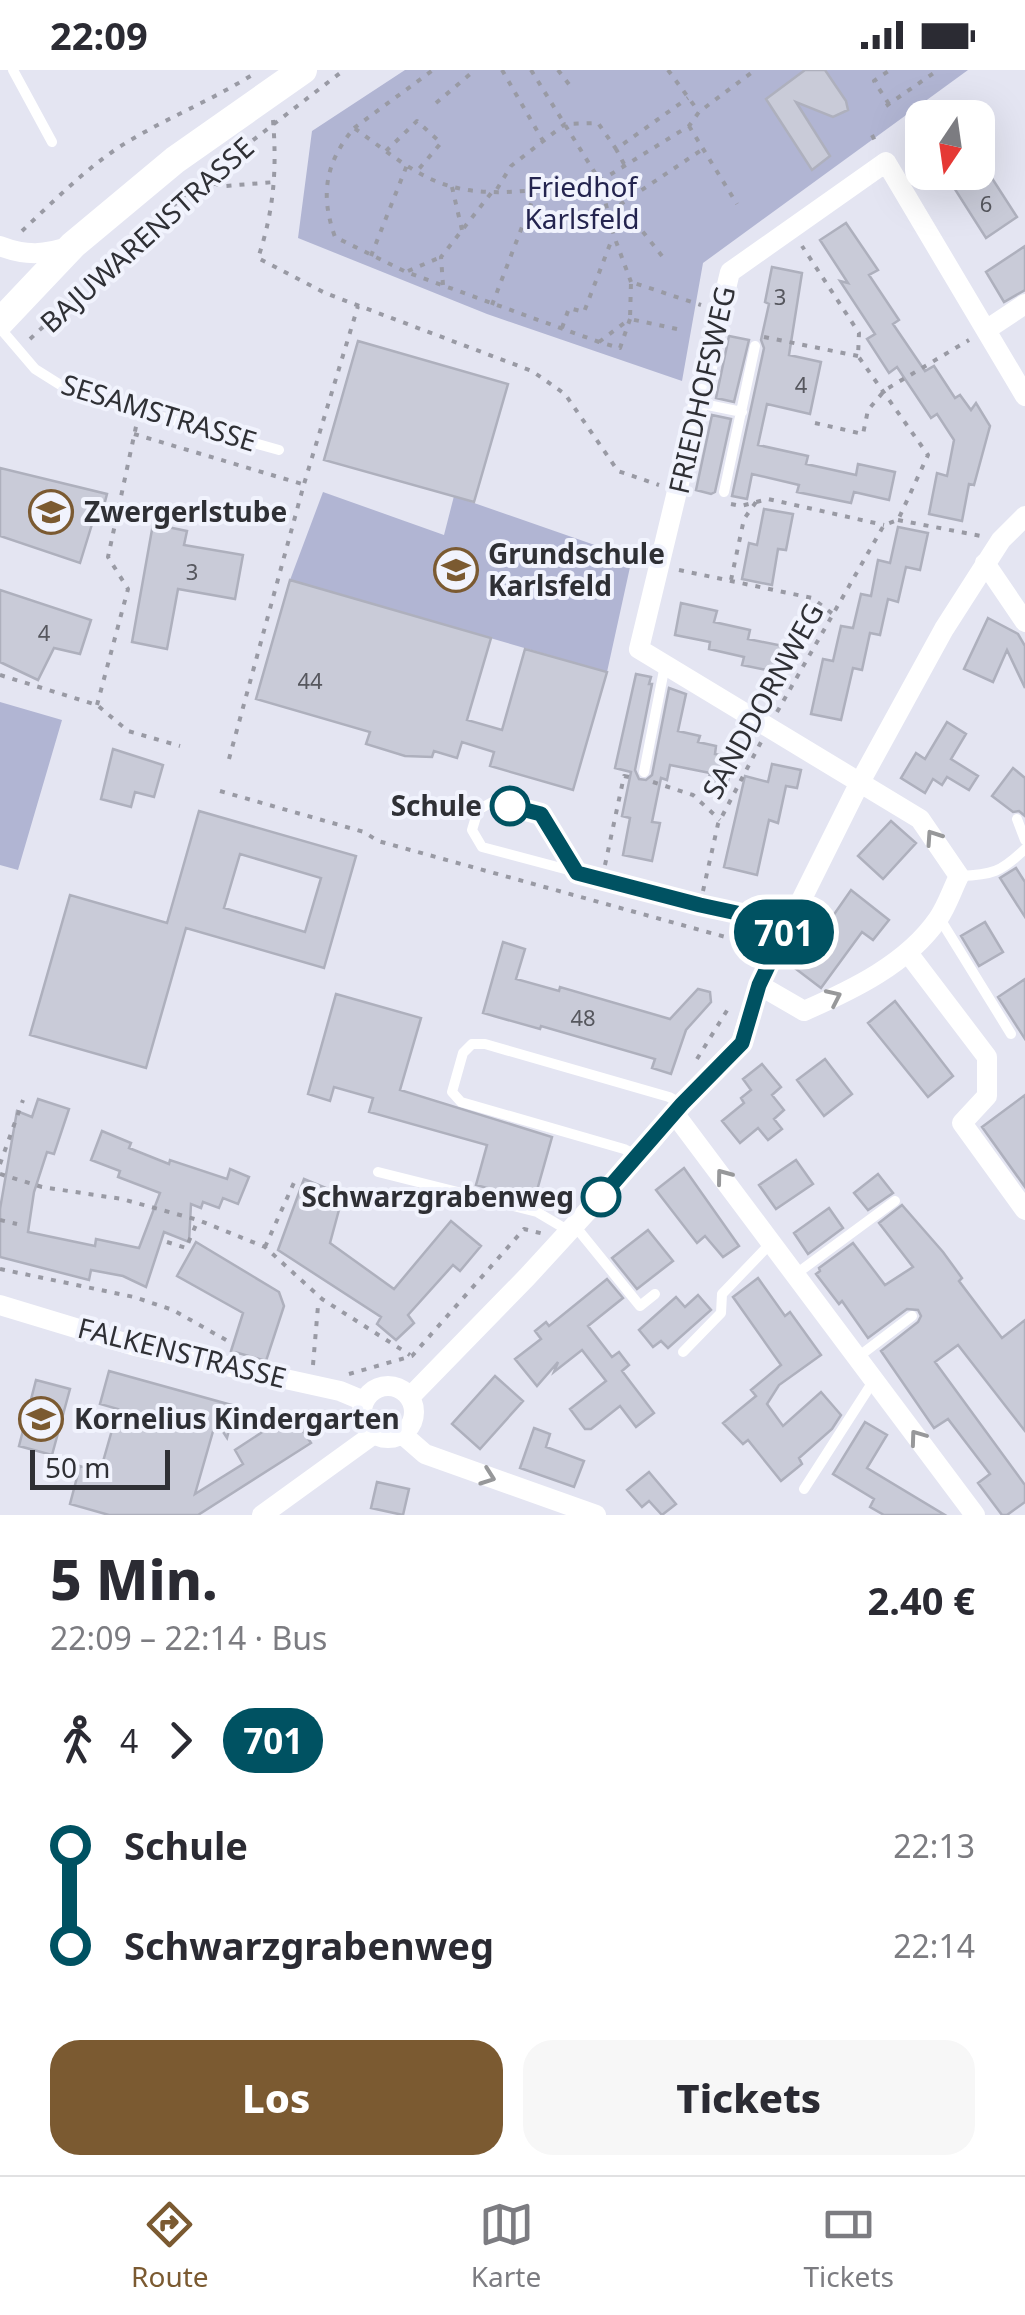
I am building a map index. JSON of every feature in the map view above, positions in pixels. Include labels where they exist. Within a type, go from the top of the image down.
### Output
[{"type":"main road","name":"BAJUWARENSTRASSE","points":[[0,325],[73,245],[175,160],[303,70]]},
{"type":"street","name":"FRIEDHOFSWEG","points":[[959,876],[920,819],[639,649],[730,272],[886,162],[1025,396]]},
{"type":"street","points":[[2,247],[20,254],[46,254],[73,245]]},
{"type":"street","points":[[986,330],[1025,304]]},
{"type":"street","points":[[410,1397],[742,1043],[780,920],[944,629],[1001,540],[1025,516]]},
{"type":"street","points":[[986,564],[1025,622]]},
{"type":"street","points":[[759,985],[804,1011],[846,992],[908,953],[940,918],[959,876]]},
{"type":"street","points":[[908,953],[986,1057],[987,1096],[962,1122],[1025,1210]]},
{"type":"street","points":[[678,1108],[975,1515]]},
{"type":"street","name":"FALKENSTRASSE","points":[[0,1305],[136,1346],[340,1391],[364,1401]]},
{"type":"street","points":[[386,1386],[398,1388],[410,1397],[414,1414],[402,1434],[393,1438],[374,1434],[366,1426],[362,1415],[364,1401],[372,1391],[386,1386]]},
{"type":"street","points":[[262,1515],[374,1434]]},
{"type":"street","points":[[402,1434],[425,1454],[596,1515]]},
{"type":"lane","points":[[14,70],[52,142]]},
{"type":"lane","name":"SESAMSTRASSE","points":[[0,325],[35,369],[70,391],[280,450]]},
{"type":"lane","points":[[725,497],[753,340]]},
{"type":"lane","points":[[698,403],[742,412]]},
{"type":"lane","points":[[644,772],[665,664]]},
{"type":"lane","points":[[577,873],[541,814],[494,801],[478,810],[472,830],[482,848],[577,873],[602,879],[700,905],[780,920]]},
{"type":"lane","points":[[1017,819],[1025,840]]},
{"type":"lane","points":[[959,876],[990,876],[1008,866],[1025,849]]},
{"type":"lane","points":[[940,918],[954,947],[1011,1034]]},
{"type":"lane","points":[[639,1156],[461,1102],[452,1092],[463,1053],[472,1044],[485,1044],[669,1097],[678,1108]]},
{"type":"lane","points":[[378,1172],[536,1212],[567,1227],[640,1306],[655,1294]]},
{"type":"lane","points":[[796,1274],[895,1201]]},
{"type":"lane","points":[[683,1352],[722,1313],[722,1294],[772,1241]]},
{"type":"lane","points":[[858,1357],[912,1316]]},
{"type":"lane","points":[[804,1488],[874,1379]]},
{"type":"path","name":"BAJUWARENSTRASSE","points":[[2,247],[124,144],[203,105],[261,70]]},
{"type":"path","name":"BAJUWARENSTRASSE","points":[[18,350],[200,181],[344,70]]},
{"type":"path","points":[[433,70],[354,128],[340,146],[328,177],[324,208],[335,237],[406,272],[620,348],[630,319],[631,282],[600,181],[531,70]]},
{"type":"path","points":[[436,103],[475,70]]},
{"type":"path","points":[[502,70],[543,141]]},
{"type":"path","points":[[558,70],[571,87]]},
{"type":"path","points":[[668,70],[698,112]]},
{"type":"path","points":[[354,128],[407,165],[452,187],[494,191],[600,181],[688,126],[698,112],[755,70]]},
{"type":"path","points":[[890,70],[874,81],[887,105],[938,70]]},
{"type":"path","points":[[616,150],[688,98]]},
{"type":"path","points":[[386,151],[417,121],[440,144],[418,170]]},
{"type":"path","points":[[406,272],[441,258],[511,166],[565,124],[598,123],[625,165]]},
{"type":"path","points":[[688,126],[737,204]]},
{"type":"path","points":[[275,147],[276,182],[270,222],[258,258],[358,306],[532,371],[565,394],[618,471],[678,492]]},
{"type":"path","points":[[607,210],[703,149]]},
{"type":"path","points":[[372,256],[407,165]]},
{"type":"path","points":[[200,181],[226,186],[276,182]]},
{"type":"path","points":[[452,187],[462,230]]},
{"type":"path","points":[[492,305],[538,188]]},
{"type":"path","points":[[621,204],[662,256]]},
{"type":"path","points":[[790,228],[860,333],[858,356]]},
{"type":"path","points":[[562,328],[570,308],[584,312],[614,236]]},
{"type":"path","points":[[441,258],[443,285]]},
{"type":"path","points":[[631,282],[720,311]]},
{"type":"path","points":[[229,759],[304,484],[358,306]]},
{"type":"path","points":[[599,342],[630,319],[677,328]]},
{"type":"path","points":[[814,423],[863,434],[868,410],[885,390],[986,330]]},
{"type":"path","points":[[753,340],[858,356],[928,455],[898,520]]},
{"type":"path","points":[[97,705],[128,589],[108,557],[140,411]]},
{"type":"path","points":[[134,434],[304,484]]},
{"type":"path","points":[[725,497],[741,506],[768,500],[884,524],[898,520],[1001,540]]},
{"type":"path","points":[[731,580],[744,519],[756,502]]},
{"type":"path","name":"SANDDORNWEG","points":[[700,905],[720,820],[884,524]]},
{"type":"path","points":[[660,566],[812,598],[834,615]]},
{"type":"path","points":[[0,675],[97,705],[128,730],[180,746]]},
{"type":"path","points":[[602,879],[624,776],[679,788],[693,795],[720,820]]},
{"type":"path","points":[[220,791],[506,878],[758,946]]},
{"type":"path","points":[[755,954],[780,920]]},
{"type":"path","points":[[693,1065],[732,1003]]},
{"type":"path","points":[[0,1162],[23,1100]]},
{"type":"path","points":[[0,1174],[42,1187],[122,1199],[198,1220],[265,1247],[322,1299],[412,1356],[432,1374]]},
{"type":"path","points":[[265,1247],[297,1176]]},
{"type":"path","points":[[0,1220],[17,1224]]},
{"type":"path","points":[[168,1242],[186,1248],[198,1220]]},
{"type":"path","points":[[348,1374],[412,1356],[524,1229],[544,1234],[567,1227]]},
{"type":"path","points":[[0,1269],[134,1297],[173,1310],[233,1344]]},
{"type":"path","points":[[298,1362],[313,1365],[318,1306],[322,1299]]},
{"type":"green space","name":"Friedhof Karlsfeld","points":[[405,70],[968,70],[927,100],[905,100],[905,116],[703,263],[682,381],[487,314],[298,238],[312,131]]},
{"type":"green space","points":[[323,492],[444,535],[454,496],[632,558],[607,672],[290,580]]},
{"type":"green space","points":[[0,702],[62,720],[18,870],[0,865]]},
{"type":"building","points":[[805,70],[825,70],[848,110],[833,117],[796,102],[830,156],[812,170],[766,99]]},
{"type":"building","points":[[995,183],[1017,217],[986,238],[955,190],[995,190]]},
{"type":"building","points":[[846,223],[878,270],[869,275],[899,320],[893,324],[925,371],[934,366],[955,398],[960,395],[971,410],[976,403],[990,426],[974,485],[969,484],[962,521],[929,514],[937,473],[947,476],[954,440],[937,414],[931,418],[897,367],[889,373],[867,339],[875,334],[840,281],[848,283],[820,240]]},
{"type":"building","points":[[1025,246],[1025,290],[1004,302],[986,272]]},
{"type":"building","points":[[772,267],[802,273],[789,355],[821,362],[810,414],[767,404],[758,445],[808,456],[806,464],[856,475],[858,464],[895,472],[889,500],[854,492],[851,503],[797,492],[799,485],[752,474],[747,499],[732,496],[764,348],[761,340]]},
{"type":"building","points":[[729,336],[749,340],[734,402],[716,398]]},
{"type":"building","points":[[358,341],[508,384],[474,502],[324,460]]},
{"type":"building","points":[[712,415],[731,419],[715,492],[711,494],[696,490]]},
{"type":"building","name":"Zwergerlstube","points":[[0,468],[107,494],[100,521],[93,521],[80,563],[0,536]]},
{"type":"building","points":[[764,509],[793,514],[786,550],[778,549],[772,585],[742,579],[749,543],[757,545]]},
{"type":"building","points":[[153,524],[187,531],[184,545],[243,555],[235,599],[178,589],[167,649],[132,642]]},
{"type":"building","points":[[898,527],[928,533],[920,570],[906,567],[898,602],[888,599],[880,635],[870,633],[862,670],[853,668],[841,720],[811,714],[823,659],[833,661],[841,626],[853,628],[861,594],[871,596],[878,560],[890,563]]},
{"type":"building","points":[[290,580],[491,638],[467,720],[502,730],[525,649],[607,672],[573,790],[490,766],[494,752],[462,742],[457,758],[434,751],[432,757],[405,756],[366,744],[370,732],[256,699]]},
{"type":"building","points":[[0,590],[91,620],[80,654],[54,648],[38,680],[0,662]]},
{"type":"building","points":[[681,603],[717,611],[714,622],[750,630],[748,639],[783,646],[777,672],[742,665],[744,657],[709,649],[710,642],[675,635]]},
{"type":"building","points":[[988,618],[1018,634],[1025,646],[1025,688],[1007,650],[993,682],[964,669]]},
{"type":"building","points":[[636,674],[651,677],[652,684],[635,770],[639,779],[646,780],[652,775],[669,688],[686,694],[678,731],[700,736],[698,742],[716,746],[715,754],[733,758],[727,786],[708,782],[710,773],[670,765],[667,780],[661,778],[652,822],[660,823],[652,861],[623,855],[630,818],[622,816],[631,772],[615,768]]},
{"type":"building","points":[[947,722],[966,734],[951,759],[978,776],[969,790],[947,777],[942,785],[933,779],[925,793],[901,778],[916,753],[925,759]]},
{"type":"building","points":[[113,749],[163,765],[154,797],[135,792],[131,807],[101,799]]},
{"type":"building","points":[[772,764],[801,770],[797,788],[786,786],[778,823],[769,820],[757,875],[724,867],[745,776],[768,782]]},
{"type":"building","points":[[1013,768],[1025,778],[1025,816],[992,796]]},
{"type":"building","points":[[199,811],[356,856],[324,968],[186,928],[146,1068],[30,1035],[70,895],[167,923]],"holes":[[[240,854],[321,878],[305,932],[224,908]]]},
{"type":"building","points":[[891,821],[916,843],[883,879],[858,856]]},
{"type":"building","points":[[1016,868],[1025,882],[1025,917],[1000,878]]},
{"type":"building","points":[[851,890],[889,920],[873,940],[862,932],[821,988],[796,969]]},
{"type":"building","points":[[985,922],[1003,952],[979,966],[961,936]]},
{"type":"building","points":[[503,942],[525,949],[516,979],[559,991],[560,987],[670,1019],[698,989],[710,992],[711,1002],[686,1030],[671,1074],[652,1068],[655,1059],[483,1013]]},
{"type":"building","points":[[1025,979],[1025,1039],[998,997]]},
{"type":"building","points":[[336,994],[421,1018],[400,1090],[552,1137],[534,1201],[476,1185],[487,1145],[369,1112],[373,1098],[334,1087],[330,1101],[308,1094]]},
{"type":"building","points":[[895,1001],[953,1076],[928,1097],[868,1023]]},
{"type":"building","points":[[825,1059],[852,1094],[824,1116],[797,1080]]},
{"type":"building","points":[[762,1064],[781,1087],[772,1095],[784,1110],[774,1119],[782,1129],[768,1140],[758,1128],[740,1143],[722,1121],[744,1103],[741,1098],[751,1090],[743,1079]]},
{"type":"building","points":[[1025,1095],[1025,1187],[982,1127]]},
{"type":"building","points":[[38,1099],[69,1109],[54,1154],[47,1152],[34,1192],[28,1232],[95,1246],[96,1239],[139,1248],[160,1193],[118,1177],[120,1171],[91,1160],[102,1131],[131,1143],[129,1148],[169,1164],[170,1160],[227,1179],[230,1169],[249,1177],[238,1204],[223,1198],[219,1208],[203,1202],[201,1208],[191,1204],[189,1242],[164,1232],[146,1287],[123,1276],[91,1270],[89,1280],[0,1257],[0,1209],[17,1111],[32,1117]]},
{"type":"building","points":[[796,1160],[813,1184],[776,1209],[759,1185]]},
{"type":"building","points":[[684,1168],[739,1246],[723,1257],[705,1236],[697,1243],[656,1190]]},
{"type":"building","points":[[878,1174],[893,1193],[868,1210],[854,1193]]},
{"type":"building","points":[[304,1179],[343,1195],[330,1243],[394,1289],[451,1221],[481,1246],[460,1271],[453,1265],[408,1315],[414,1323],[396,1340],[377,1324],[381,1317],[278,1250]]},
{"type":"building","points":[[902,1205],[943,1252],[962,1278],[959,1281],[1002,1338],[1025,1320],[1025,1431],[958,1345],[935,1362],[1025,1485],[1025,1502],[1007,1515],[1002,1515],[978,1483],[990,1474],[948,1419],[934,1428],[881,1351],[918,1322],[918,1310],[907,1309],[868,1338],[842,1301],[839,1304],[816,1274],[853,1243],[885,1285],[913,1267],[879,1223]]},
{"type":"building","points":[[829,1208],[843,1228],[808,1254],[794,1233]]},
{"type":"building","points":[[648,1230],[673,1261],[637,1289],[612,1258]]},
{"type":"building","points":[[196,1242],[279,1292],[284,1306],[266,1361],[231,1351],[243,1313],[177,1276]]},
{"type":"building","points":[[758,1278],[785,1316],[790,1312],[821,1355],[779,1385],[767,1404],[783,1426],[821,1392],[841,1415],[832,1429],[799,1458],[802,1464],[781,1481],[748,1440],[743,1444],[723,1423],[756,1396],[751,1390],[781,1365],[733,1297]]},
{"type":"building","points":[[607,1279],[623,1298],[588,1326],[612,1357],[619,1352],[629,1365],[622,1371],[654,1413],[636,1427],[620,1406],[591,1429],[585,1429],[570,1409],[606,1381],[582,1350],[554,1372],[558,1362],[537,1386],[515,1359],[541,1339],[535,1331],[546,1322],[549,1326]]},
{"type":"building","points":[[698,1295],[711,1310],[668,1348],[661,1341],[653,1347],[639,1330],[676,1297],[685,1307]]},
{"type":"building","points":[[109,1371],[235,1406],[227,1438],[216,1421],[195,1494],[243,1464],[235,1450],[291,1413],[311,1443],[198,1515],[109,1515],[70,1504],[80,1466],[100,1472],[118,1409],[100,1404]]},
{"type":"building","points":[[495,1376],[523,1401],[480,1449],[452,1424]]},
{"type":"building","points":[[36,1380],[70,1389],[52,1455],[19,1446]]},
{"type":"building","points":[[865,1422],[887,1435],[867,1468],[945,1515],[884,1515],[870,1507],[874,1499],[833,1474]]},
{"type":"building","points":[[534,1428],[550,1434],[546,1447],[584,1461],[574,1487],[520,1468]]},
{"type":"building","points":[[649,1472],[676,1504],[662,1515],[649,1501],[642,1507],[627,1490]]},
{"type":"building","points":[[377,1482],[409,1489],[403,1515],[371,1508]]},
{"type":"bus line","name":"701","points":[[510,806],[541,814],[577,873],[788,924],[759,985],[742,1043],[682,1104],[601,1197]]},
{"type":"place","name":"Zwergerlstube","points":[[51,512]]},
{"type":"place","name":"Grundschule Karlsfeld","points":[[456,570]]},
{"type":"place","name":"Schule","points":[[510,806]]},
{"type":"place","name":"Schwarzgrabenweg","points":[[601,1197]]},
{"type":"place","name":"Kornelius Kindergarten","points":[[41,1419]]}]
